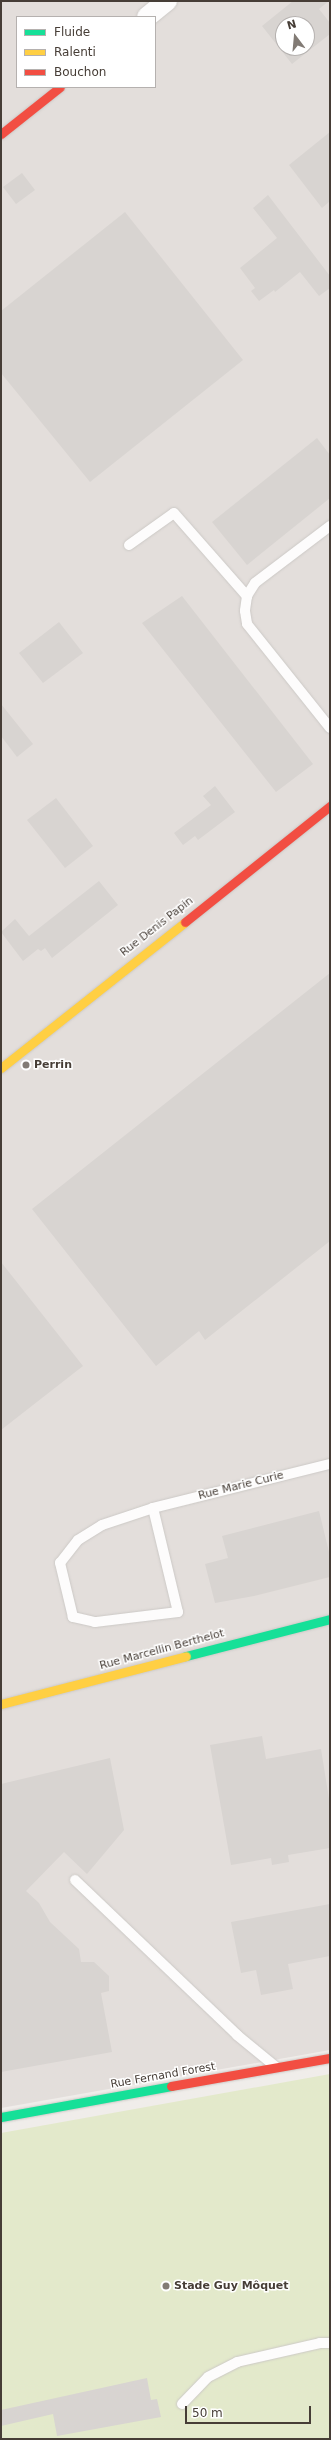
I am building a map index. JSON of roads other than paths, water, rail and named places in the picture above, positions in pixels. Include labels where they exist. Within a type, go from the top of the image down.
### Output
[{"type":"street","points":[[148,16],[167,1]]},
{"type":"street","points":[[1,134],[59,88]]},
{"type":"street","name":"Rue Denis Papin","points":[[1,1068],[330,806]]},
{"type":"street","name":"Rue Marcellin Berthelot","points":[[1,1704],[330,1619]]},
{"type":"street","name":"Rue Fernand Forest","points":[[1,2117],[330,2058]]},
{"type":"lane","points":[[129,545],[174,513],[247,596]]},
{"type":"lane","points":[[330,526],[255,583],[247,596],[244,611],[247,624],[330,728]]},
{"type":"lane","name":"Rue Marie Curie","points":[[153,1508],[178,1612],[95,1622],[73,1617],[60,1564],[78,1540],[102,1525],[153,1508],[330,1464]]},
{"type":"lane","points":[[75,1880],[237,2035],[277,2068]]},
{"type":"lane","points":[[182,2404],[208,2377],[237,2362],[320,2343],[330,2343]]},
{"type":"place","name":"Perrin","points":[[26,1065]]},
{"type":"place","name":"Stade Guy Môquet","points":[[166,2286]]}]
